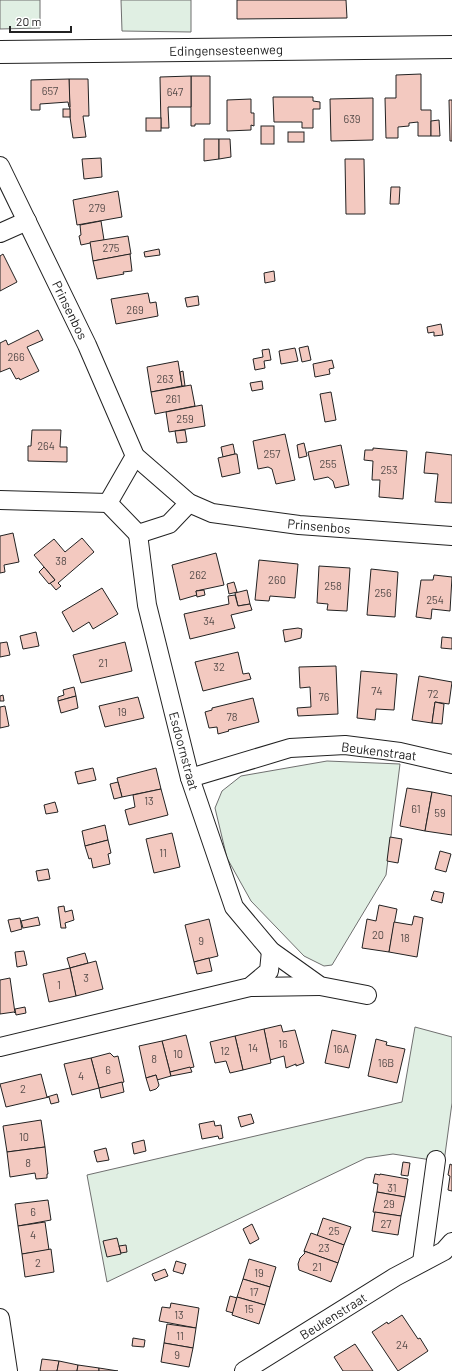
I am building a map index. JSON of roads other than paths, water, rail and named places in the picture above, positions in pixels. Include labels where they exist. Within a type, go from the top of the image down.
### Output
[{"type":"main road","name":"Edingensesteenweg","points":[[0,52],[452,47]]},
{"type":"street","name":"Prinsenbos","points":[[0,166],[87,345],[135,456],[189,503],[212,513],[299,525],[452,536]]},
{"type":"street","points":[[0,234],[26,221]]},
{"type":"street","points":[[108,504],[135,456]]},
{"type":"street","points":[[0,500],[108,504],[138,534],[169,524],[189,503]]},
{"type":"street","name":"Esdoornstraat","points":[[138,534],[147,605],[190,778],[234,907],[271,951],[320,986]]},
{"type":"street","name":"Beukenstraat","points":[[190,778],[290,748],[306,747],[345,745],[400,752],[452,764]]},
{"type":"street","name":"Esdoornstraat","points":[[250,987],[269,971],[271,951]]},
{"type":"street","name":"Esdoornstraat","points":[[0,1048],[250,987],[320,986],[367,995]]},
{"type":"street","points":[[422,1262],[436,1160]]},
{"type":"street","name":"Beukenstraat","points":[[244,1371],[422,1262],[449,1251]]},
{"type":"street","points":[[0,1318],[8,1371]]}]
